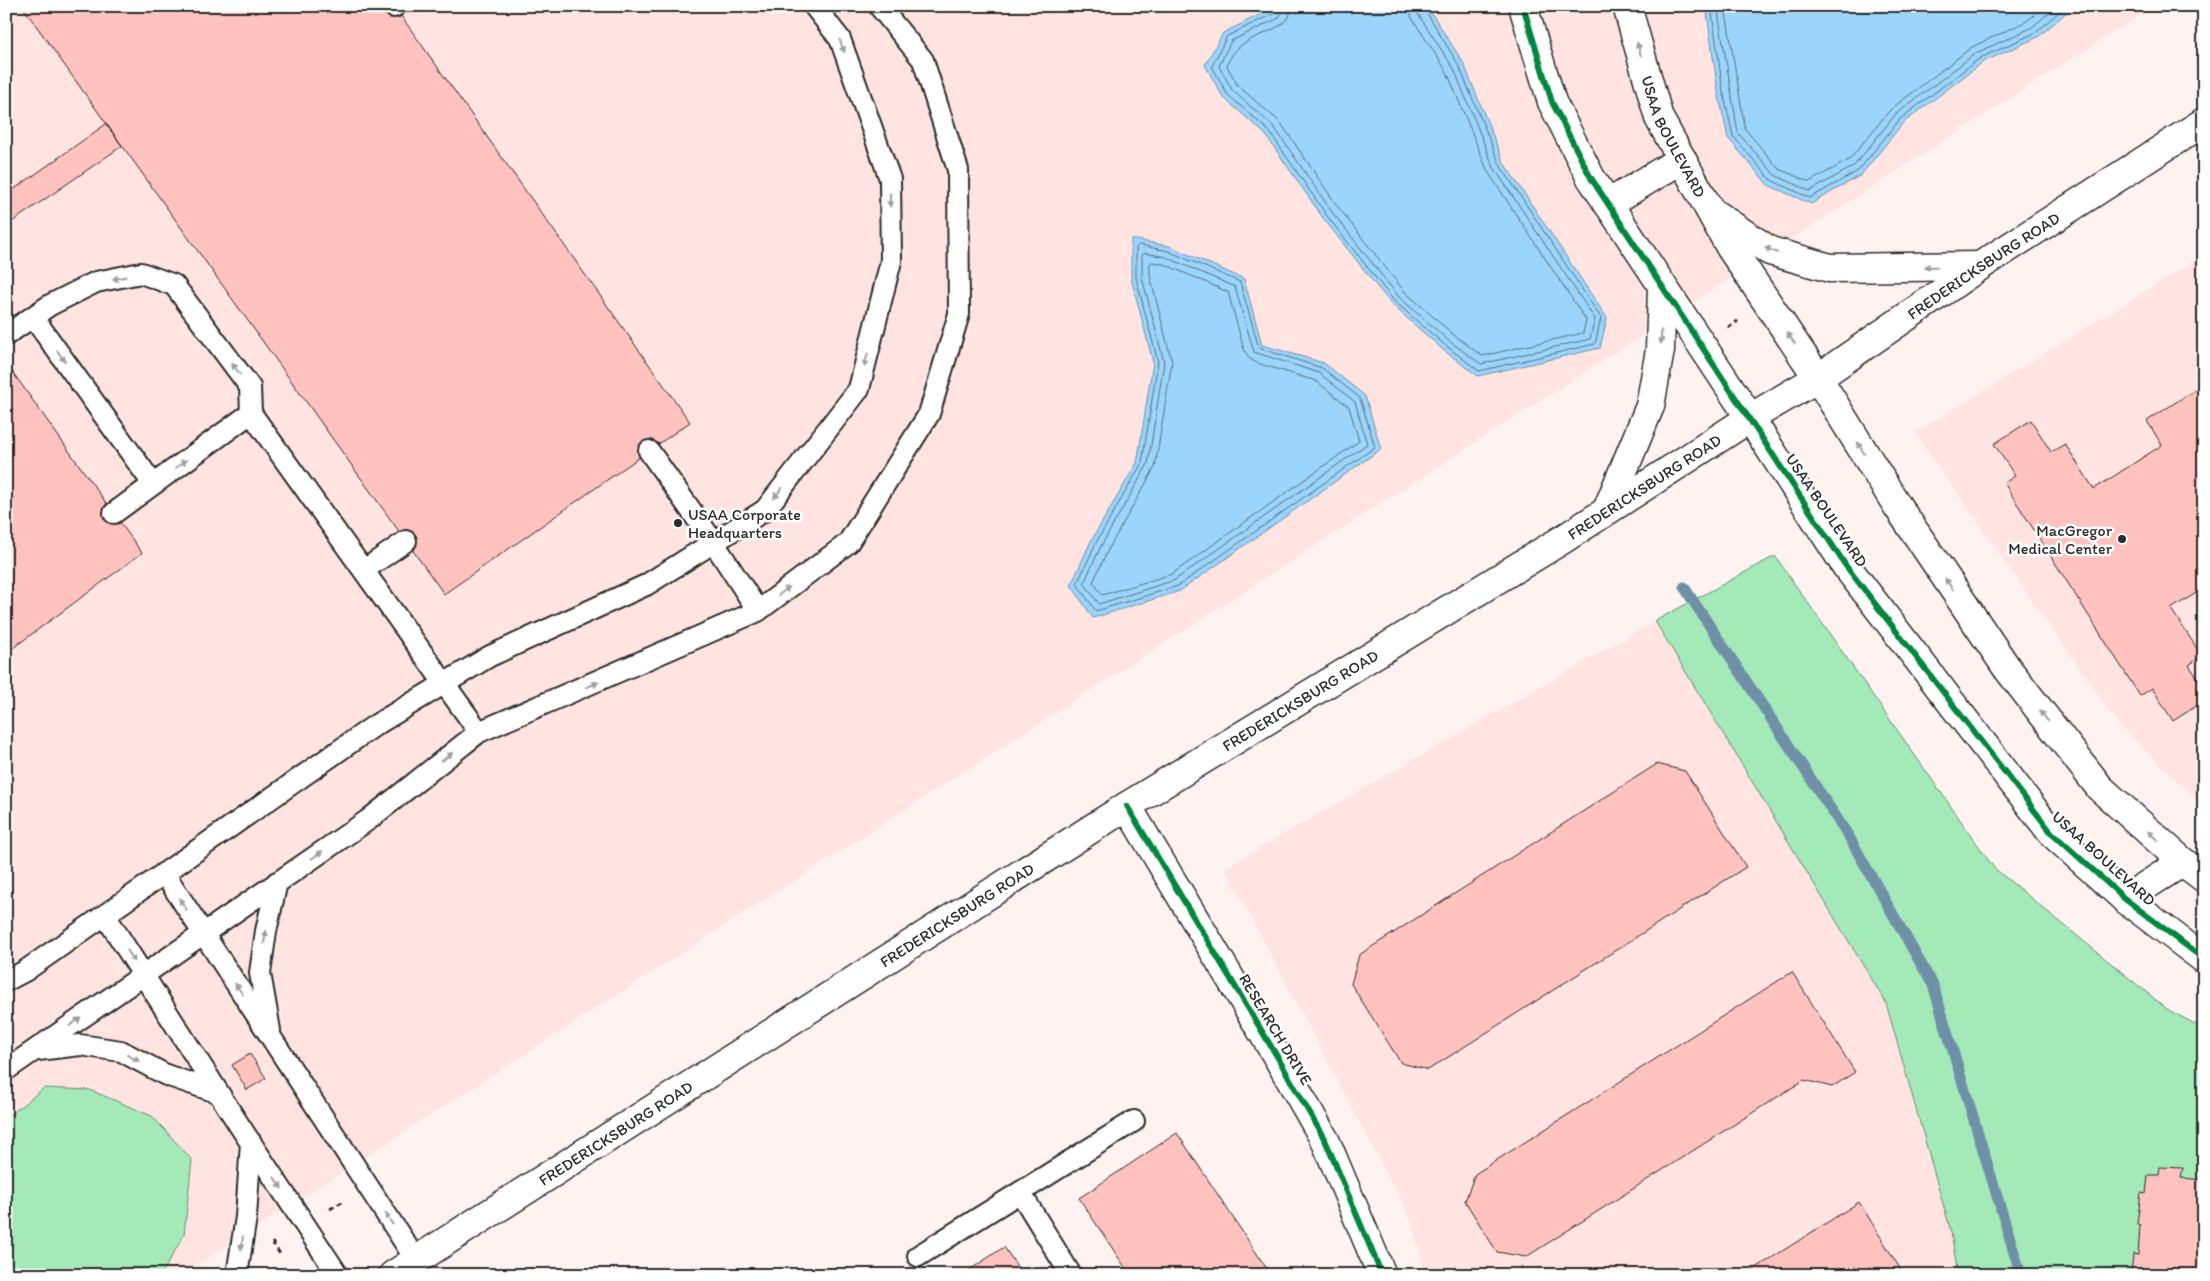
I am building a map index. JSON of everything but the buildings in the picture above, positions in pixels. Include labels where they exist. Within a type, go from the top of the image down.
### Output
[{"type":"street","name":"USAA BOULEVARD","points":[[1523,6],[1552,102],[1591,178],[1846,566],[2051,832],[2124,898],[2204,959]]},
{"type":"street","name":"USAA BOULEVARD","points":[[1627,6],[1659,118],[1730,247],[1818,378],[1898,508],[2007,668],[2100,788],[2193,870]]},
{"type":"street","name":"FREDERICKSBURG ROAD","points":[[393,1275],[1127,806],[1565,538],[1750,418],[1818,378],[1980,266],[2204,122]]},
{"type":"street","points":[[1608,204],[1682,159]]},
{"type":"street","points":[[1710,211],[1770,251],[1830,268],[1980,266]]},
{"type":"street","points":[[1607,510],[1650,406],[1660,350],[1662,288]]},
{"type":"street","name":"RESEARCH DRIVE","points":[[1127,806],[1278,1058],[1326,1142],[1382,1275]]},
{"type":"street","points":[[2124,898],[2193,870]]},
{"type":"lane","points":[[6,981],[25,971],[374,726],[490,656],[646,585],[765,510],[859,389],[891,261],[890,179],[840,39],[814,6]]},
{"type":"lane","points":[[6,1070],[368,820],[479,732],[758,611],[848,543],[929,414],[960,314],[958,170],[923,60],[879,6]]},
{"type":"lane","points":[[6,335],[50,305],[96,282],[141,273],[174,285],[250,387],[251,413],[479,732]]},
{"type":"lane","points":[[33,317],[153,484]]},
{"type":"lane","points":[[114,513],[251,413]]},
{"type":"lane","points":[[649,451],[714,542],[758,611]]},
{"type":"lane","points":[[364,570],[406,541]]},
{"type":"lane","points":[[164,873],[416,1260]]},
{"type":"lane","points":[[271,1037],[260,973],[266,931],[277,882]]},
{"type":"lane","points":[[105,914],[338,1275]]},
{"type":"lane","points":[[34,1050],[80,1045],[121,1052],[166,1075],[219,1093]]},
{"type":"lane","points":[[918,1256],[1134,1121]]},
{"type":"lane","points":[[237,1275],[246,1217],[251,1142]]},
{"type":"lane","points":[[1020,1192],[1071,1275]]},
{"type":"path","points":[[1725,330],[1738,321]]},
{"type":"path","points":[[323,1213],[346,1199]]},
{"type":"path","points":[[271,1241],[280,1254]]},
{"type":"shaded area","name":"USAA Corporate Headquarters","points":[[6,6],[2154,6],[182,1275],[6,1275]]},
{"type":"shaded area","points":[[2204,255],[2204,806],[2119,725],[1915,433]]},
{"type":"shaded area","points":[[1655,621],[1886,1003],[1951,1232],[1958,1275],[1426,1275],[1410,1218],[1225,868]]},
{"type":"green space","points":[[1775,556],[1994,868],[2167,1009],[2204,1029],[2204,1275],[1958,1275],[1951,1232],[1886,1003],[1655,621]]},
{"type":"green space","points":[[44,1088],[90,1090],[152,1116],[192,1160],[184,1235],[161,1275],[6,1275],[6,1118]]},
{"type":"water","points":[[1277,6],[1427,6],[1464,64],[1504,163],[1607,318],[1600,348],[1478,376],[1442,349],[1391,304],[1323,218],[1265,134],[1223,97],[1205,65],[1223,33]]},
{"type":"water","points":[[1706,6],[2074,6],[2038,37],[1983,62],[1903,123],[1861,175],[1811,204],[1768,185],[1728,138],[1718,92]]},
{"type":"water","points":[[1131,239],[1169,246],[1244,279],[1262,345],[1324,363],[1365,396],[1381,449],[1180,591],[1093,618],[1071,585],[1091,541],[1137,463],[1153,362],[1131,278]]},
{"type":"waterway","points":[[1684,587],[1848,835],[1933,985],[2021,1275]]},
{"type":"cycle path","points":[[1523,6],[1552,102],[1591,178],[1846,566],[2051,832],[2125,899],[2204,959]]},
{"type":"cycle path","points":[[1127,806],[1278,1058],[1326,1142],[1382,1275]]},
{"type":"place","name":"USAA Corporate Headquarters","points":[[678,523]]},
{"type":"place","name":"MacGregor Medical Center","points":[[2122,539]]}]
